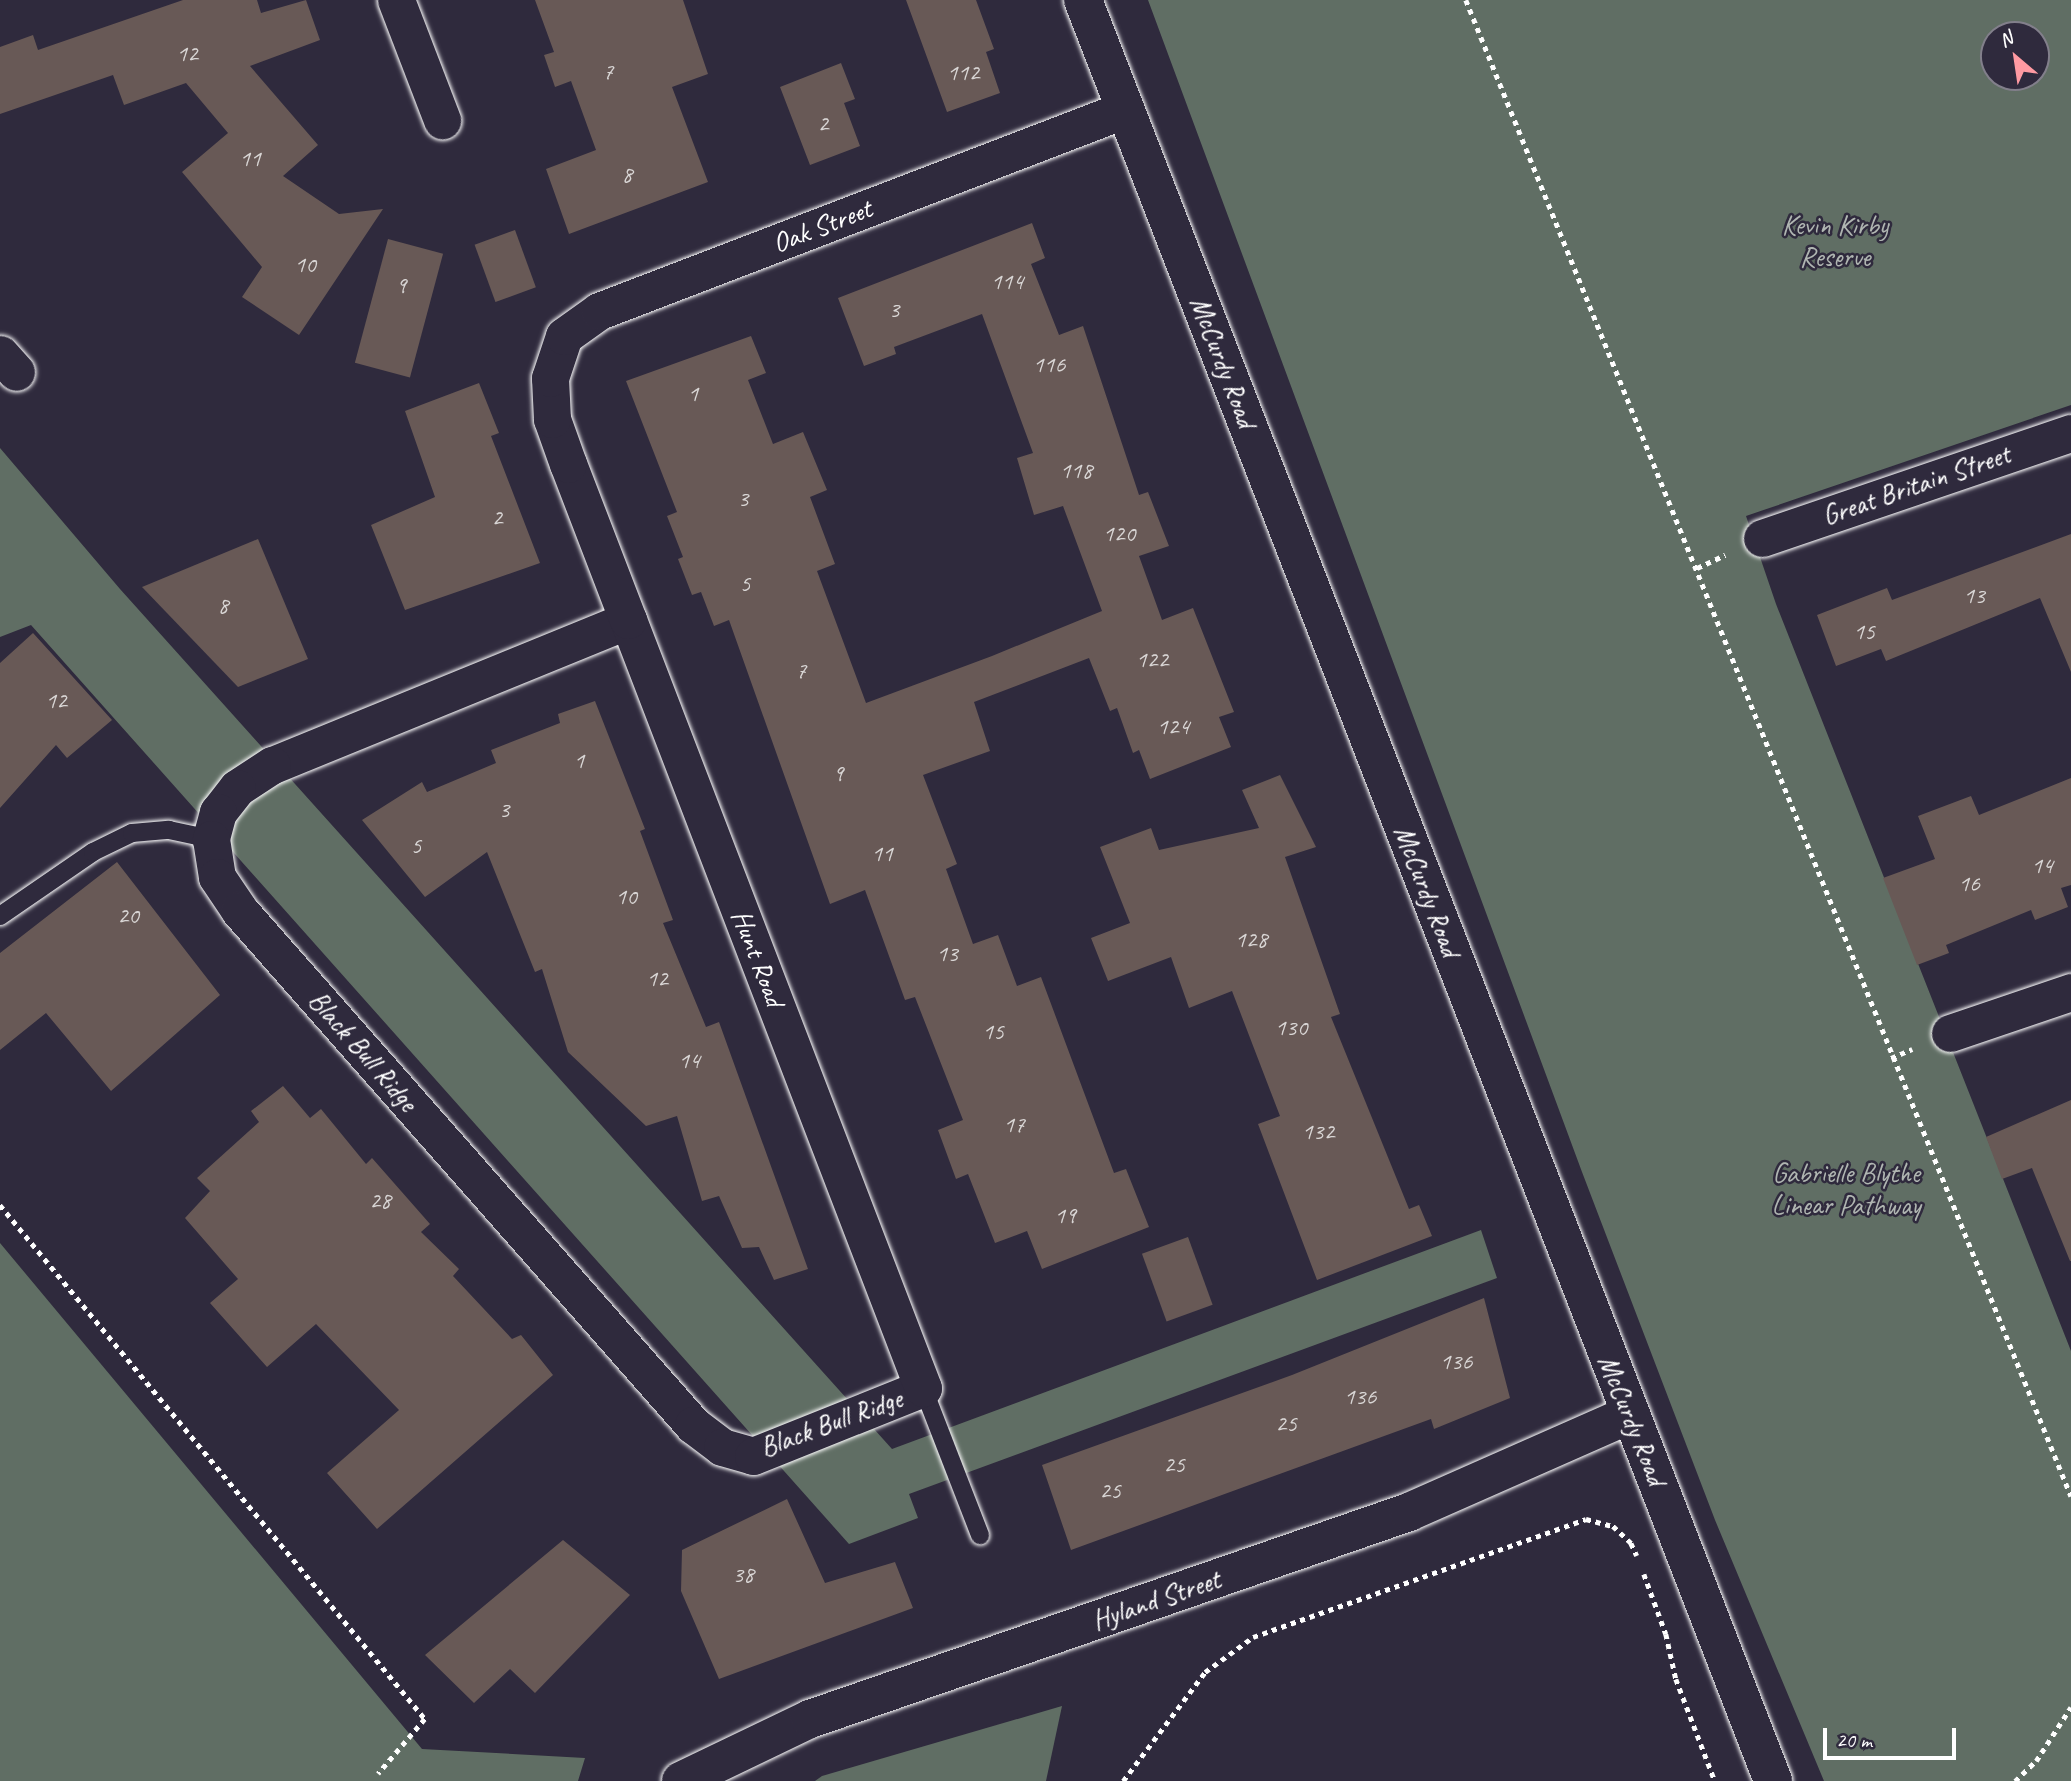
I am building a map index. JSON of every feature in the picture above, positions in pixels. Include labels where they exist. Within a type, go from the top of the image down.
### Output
[{"type":"main road","name":"McCurdy Road","points":[[1083,0],[1773,1781]]},
{"type":"main road","name":"Hyland Street","points":[[681,1781],[810,1719],[1409,1511],[1629,1415]]},
{"type":"street","points":[[396,0],[442,120]]},
{"type":"street","name":"Oak Street","points":[[550,378],[564,336],[599,311],[1126,109]]},
{"type":"street","name":"Hunt Road","points":[[550,378],[552,419],[923,1388]]},
{"type":"street","name":"Great Britain Street","points":[[1762,537],[2071,433]]},
{"type":"street","name":"Black Bull Ridge","points":[[628,620],[272,765],[237,788],[218,812],[211,839],[217,877],[239,910],[693,1425],[722,1447],[753,1456],[923,1388]]},
{"type":"street","points":[[1950,1033],[2071,992]]},
{"type":"lane","points":[[0,916],[93,852],[132,834],[169,830],[211,839]]},
{"type":"lane","name":"Hunt Road","points":[[923,1388],[980,1535]]},
{"type":"path","points":[[1466,0],[2071,1496]]},
{"type":"path","points":[[0,1205],[425,1719],[378,1774]]},
{"type":"path","points":[[1123,1781],[1205,1672],[1253,1637],[1586,1519],[1613,1526],[1631,1543],[1715,1781]]},
{"type":"path","points":[[2015,1781],[2036,1761],[2071,1707]]},
{"type":"green space","points":[[1148,0],[2071,0],[2071,405],[1746,516],[1776,604],[2071,1351],[2071,1781],[1824,1781],[1715,1520],[1582,1172]]},
{"type":"green space","points":[[0,448],[120,589],[892,1449],[1481,1230],[1497,1278],[909,1494],[918,1518],[849,1544],[31,625],[0,637]]},
{"type":"green space","points":[[0,1243],[422,1749],[585,1758],[578,1781],[0,1781]]},
{"type":"green space","points":[[1062,1706],[1046,1781],[815,1781],[822,1776]]},
{"type":"building","points":[[183,0],[257,0],[261,13],[306,0],[320,40],[250,66],[318,145],[283,176],[339,214],[383,209],[299,335],[242,297],[262,267],[182,172],[228,133],[186,83],[124,105],[113,75],[0,114],[0,47],[33,35],[38,50]]},
{"type":"building","points":[[535,0],[683,0],[708,74],[672,87],[708,182],[569,234],[546,169],[596,150],[571,81],[555,87],[544,55],[554,52]]},
{"type":"building","points":[[906,0],[976,0],[994,49],[986,52],[1000,93],[947,112]]},
{"type":"building","points":[[841,63],[855,99],[844,103],[860,146],[810,165],[780,87]]},
{"type":"building","points":[[1032,223],[1045,258],[1031,264],[1059,335],[1083,326],[1139,495],[1148,492],[1169,546],[1139,556],[1162,620],[1193,608],[1234,712],[1219,717],[1231,747],[1150,779],[1139,750],[1133,753],[1117,708],[1110,711],[1089,658],[974,702],[990,751],[923,775],[957,864],[946,869],[973,944],[998,935],[1017,986],[1041,977],[1114,1173],[1126,1169],[1149,1227],[1042,1269],[1027,1231],[995,1243],[968,1174],[956,1179],[938,1130],[963,1120],[915,997],[905,1000],[865,890],[830,904],[729,620],[714,626],[701,592],[692,595],[678,559],[683,557],[667,516],[677,512],[626,381],[751,336],[766,373],[748,380],[773,444],[803,432],[827,490],[810,497],[835,564],[817,571],[866,703],[992,656],[1102,611],[1063,506],[1034,515],[1017,458],[1033,453],[982,314],[894,347],[896,354],[864,366],[838,298]]},
{"type":"building","points":[[515,230],[536,287],[495,302],[475,245]]},
{"type":"building","points":[[388,239],[443,254],[410,377],[355,363]]},
{"type":"building","points":[[479,383],[499,433],[491,436],[540,563],[405,610],[371,525],[435,497],[405,411]]},
{"type":"building","points":[[2071,534],[2071,672],[2040,598],[1886,661],[1881,649],[1836,666],[1817,615],[1887,588],[1892,600]]},
{"type":"building","points":[[258,539],[308,659],[238,687],[142,587]]},
{"type":"building","points":[[33,633],[112,720],[67,758],[56,745],[0,808],[0,663]]},
{"type":"building","points":[[595,701],[645,829],[640,831],[673,920],[663,923],[706,1027],[719,1022],[808,1269],[774,1280],[759,1247],[742,1248],[719,1196],[702,1201],[677,1116],[646,1126],[568,1052],[542,969],[535,972],[487,852],[425,897],[362,820],[422,782],[427,792],[496,763],[491,750],[560,723],[558,714]]},
{"type":"building","points":[[1280,775],[1316,847],[1285,857],[1340,1014],[1331,1017],[1409,1209],[1419,1205],[1432,1236],[1317,1280],[1258,1124],[1280,1116],[1232,991],[1189,1008],[1171,957],[1108,981],[1091,938],[1130,923],[1100,847],[1151,828],[1159,850],[1259,828],[1242,790]]},
{"type":"building","points":[[2071,778],[2071,885],[2061,888],[2068,907],[2035,920],[2031,910],[1946,945],[1949,953],[1917,965],[1883,878],[1935,859],[1918,816],[1971,796],[1979,815]]},
{"type":"building","points":[[117,862],[220,995],[111,1091],[46,1013],[0,1050],[0,953]]},
{"type":"building","points":[[283,1086],[310,1118],[321,1109],[366,1164],[372,1158],[430,1224],[421,1232],[459,1269],[453,1276],[512,1339],[521,1335],[553,1375],[377,1529],[327,1473],[399,1410],[316,1324],[267,1367],[210,1303],[238,1279],[185,1218],[210,1191],[197,1178],[259,1122],[251,1111]]},
{"type":"building","points":[[2071,1100],[2070,1261],[2032,1168],[2002,1179],[1986,1137]]},
{"type":"building","points":[[1188,1237],[1213,1305],[1167,1321],[1142,1254]]},
{"type":"building","points":[[1484,1298],[1510,1398],[1434,1429],[1431,1419],[1071,1550],[1042,1465],[1292,1375]]},
{"type":"building","points":[[787,1499],[825,1583],[895,1562],[913,1608],[719,1679],[681,1591],[682,1550]]},
{"type":"building","points":[[563,1540],[630,1595],[535,1693],[510,1669],[474,1703],[425,1655]]},
{"type":"park label","name":"Kevin Kirby Reserve","points":[[1835,241]]},
{"type":"park label","name":"Gabrielle Blythe Linear Pathway","points":[[1846,1189]]}]
